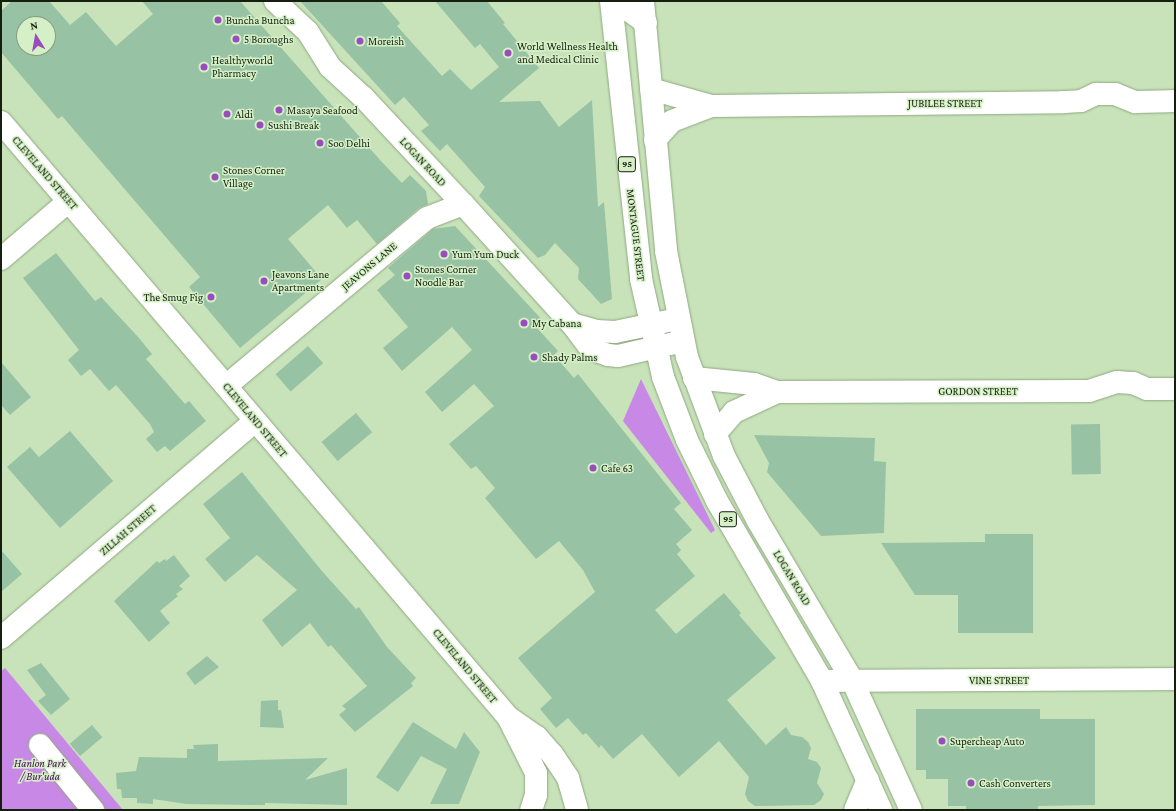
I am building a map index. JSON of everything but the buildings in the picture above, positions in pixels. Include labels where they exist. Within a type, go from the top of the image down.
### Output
[{"type":"street","name":"LOGAN ROAD","points":[[275,1],[308,32],[330,67],[364,98],[572,324],[584,343],[598,353],[618,356],[683,341]]},
{"type":"street","name":"MONTAGUE STREET","points":[[611,1],[636,241],[651,325]]},
{"type":"street","points":[[616,1],[646,24]]},
{"type":"street","name":"95","points":[[643,1],[666,251],[678,319]]},
{"type":"street","name":"JUBILEE STREET","points":[[651,89],[711,106],[1064,102],[1080,101],[1093,94],[1115,94],[1135,102],[1175,101]]},
{"type":"street","name":"JUBILEE STREET","points":[[656,140],[672,121],[711,106]]},
{"type":"street","name":"CLEVELAND STREET","points":[[1,122],[508,717],[536,774],[536,795],[531,810]]},
{"type":"street","points":[[1,259],[69,201]]},
{"type":"street","name":"JEAVONS LANE","points":[[226,386],[427,218],[463,204]]},
{"type":"street","name":"LOGAN ROAD","points":[[678,319],[694,378],[715,434],[758,521],[852,680],[911,810]]},
{"type":"street","points":[[572,324],[606,332],[678,319]]},
{"type":"street","name":"95","points":[[651,325],[655,348],[663,377],[687,440],[717,501],[822,681],[881,810]]},
{"type":"street","name":"GORDON STREET","points":[[694,378],[754,384],[777,392],[1089,391],[1117,382],[1133,382],[1147,389],[1175,389]]},
{"type":"street","name":"GORDON STREET","points":[[715,434],[734,412],[777,392]]},
{"type":"street","name":"ZILLAH STREET","points":[[1,638],[255,421]]},
{"type":"street","name":"VINE STREET","points":[[822,681],[1175,679]]},
{"type":"street","name":"CLEVELAND STREET","points":[[508,717],[537,737],[557,760],[568,778],[577,810]]},
{"type":"street","points":[[40,745],[93,810]]},
{"type":"street","points":[[855,810],[868,780]]},
{"type":"green space","points":[[641,379],[715,530],[711,533],[623,421]]},
{"type":"green space","name":"Hanlon Park / Bur'uda","points":[[5,668],[123,810],[1,810],[1,671]]},
{"type":"place","name":"Buncha Buncha","points":[[218,20]]},
{"type":"place","name":"5 Boroughs","points":[[236,39]]},
{"type":"place","name":"Moreish","points":[[360,41]]},
{"type":"place","name":"World Wellness Health and Medical Clinic","points":[[508,53]]},
{"type":"place","name":"Healthyworld Pharmacy","points":[[204,67]]},
{"type":"place","name":"Masaya Seafood","points":[[279,110]]},
{"type":"place","name":"Aldi","points":[[227,114]]},
{"type":"place","name":"Sushi Break","points":[[260,125]]},
{"type":"place","name":"Soo Delhi","points":[[320,143]]},
{"type":"place","name":"Stones Corner Village","points":[[215,177]]},
{"type":"place","name":"Yum Yum Duck","points":[[444,254]]},
{"type":"place","name":"Stones Corner Noodle Bar","points":[[407,276]]},
{"type":"place","name":"Jeavons Lane Apartments","points":[[264,281]]},
{"type":"place","name":"The Smug Fig","points":[[211,297]]},
{"type":"place","name":"My Cabana","points":[[524,323]]},
{"type":"place","name":"Shady Palms","points":[[534,357]]},
{"type":"place","name":"Cafe 63","points":[[593,468]]},
{"type":"place","name":"Supercheap Auto","points":[[942,741]]},
{"type":"place","name":"Cash Converters","points":[[971,783]]}]
